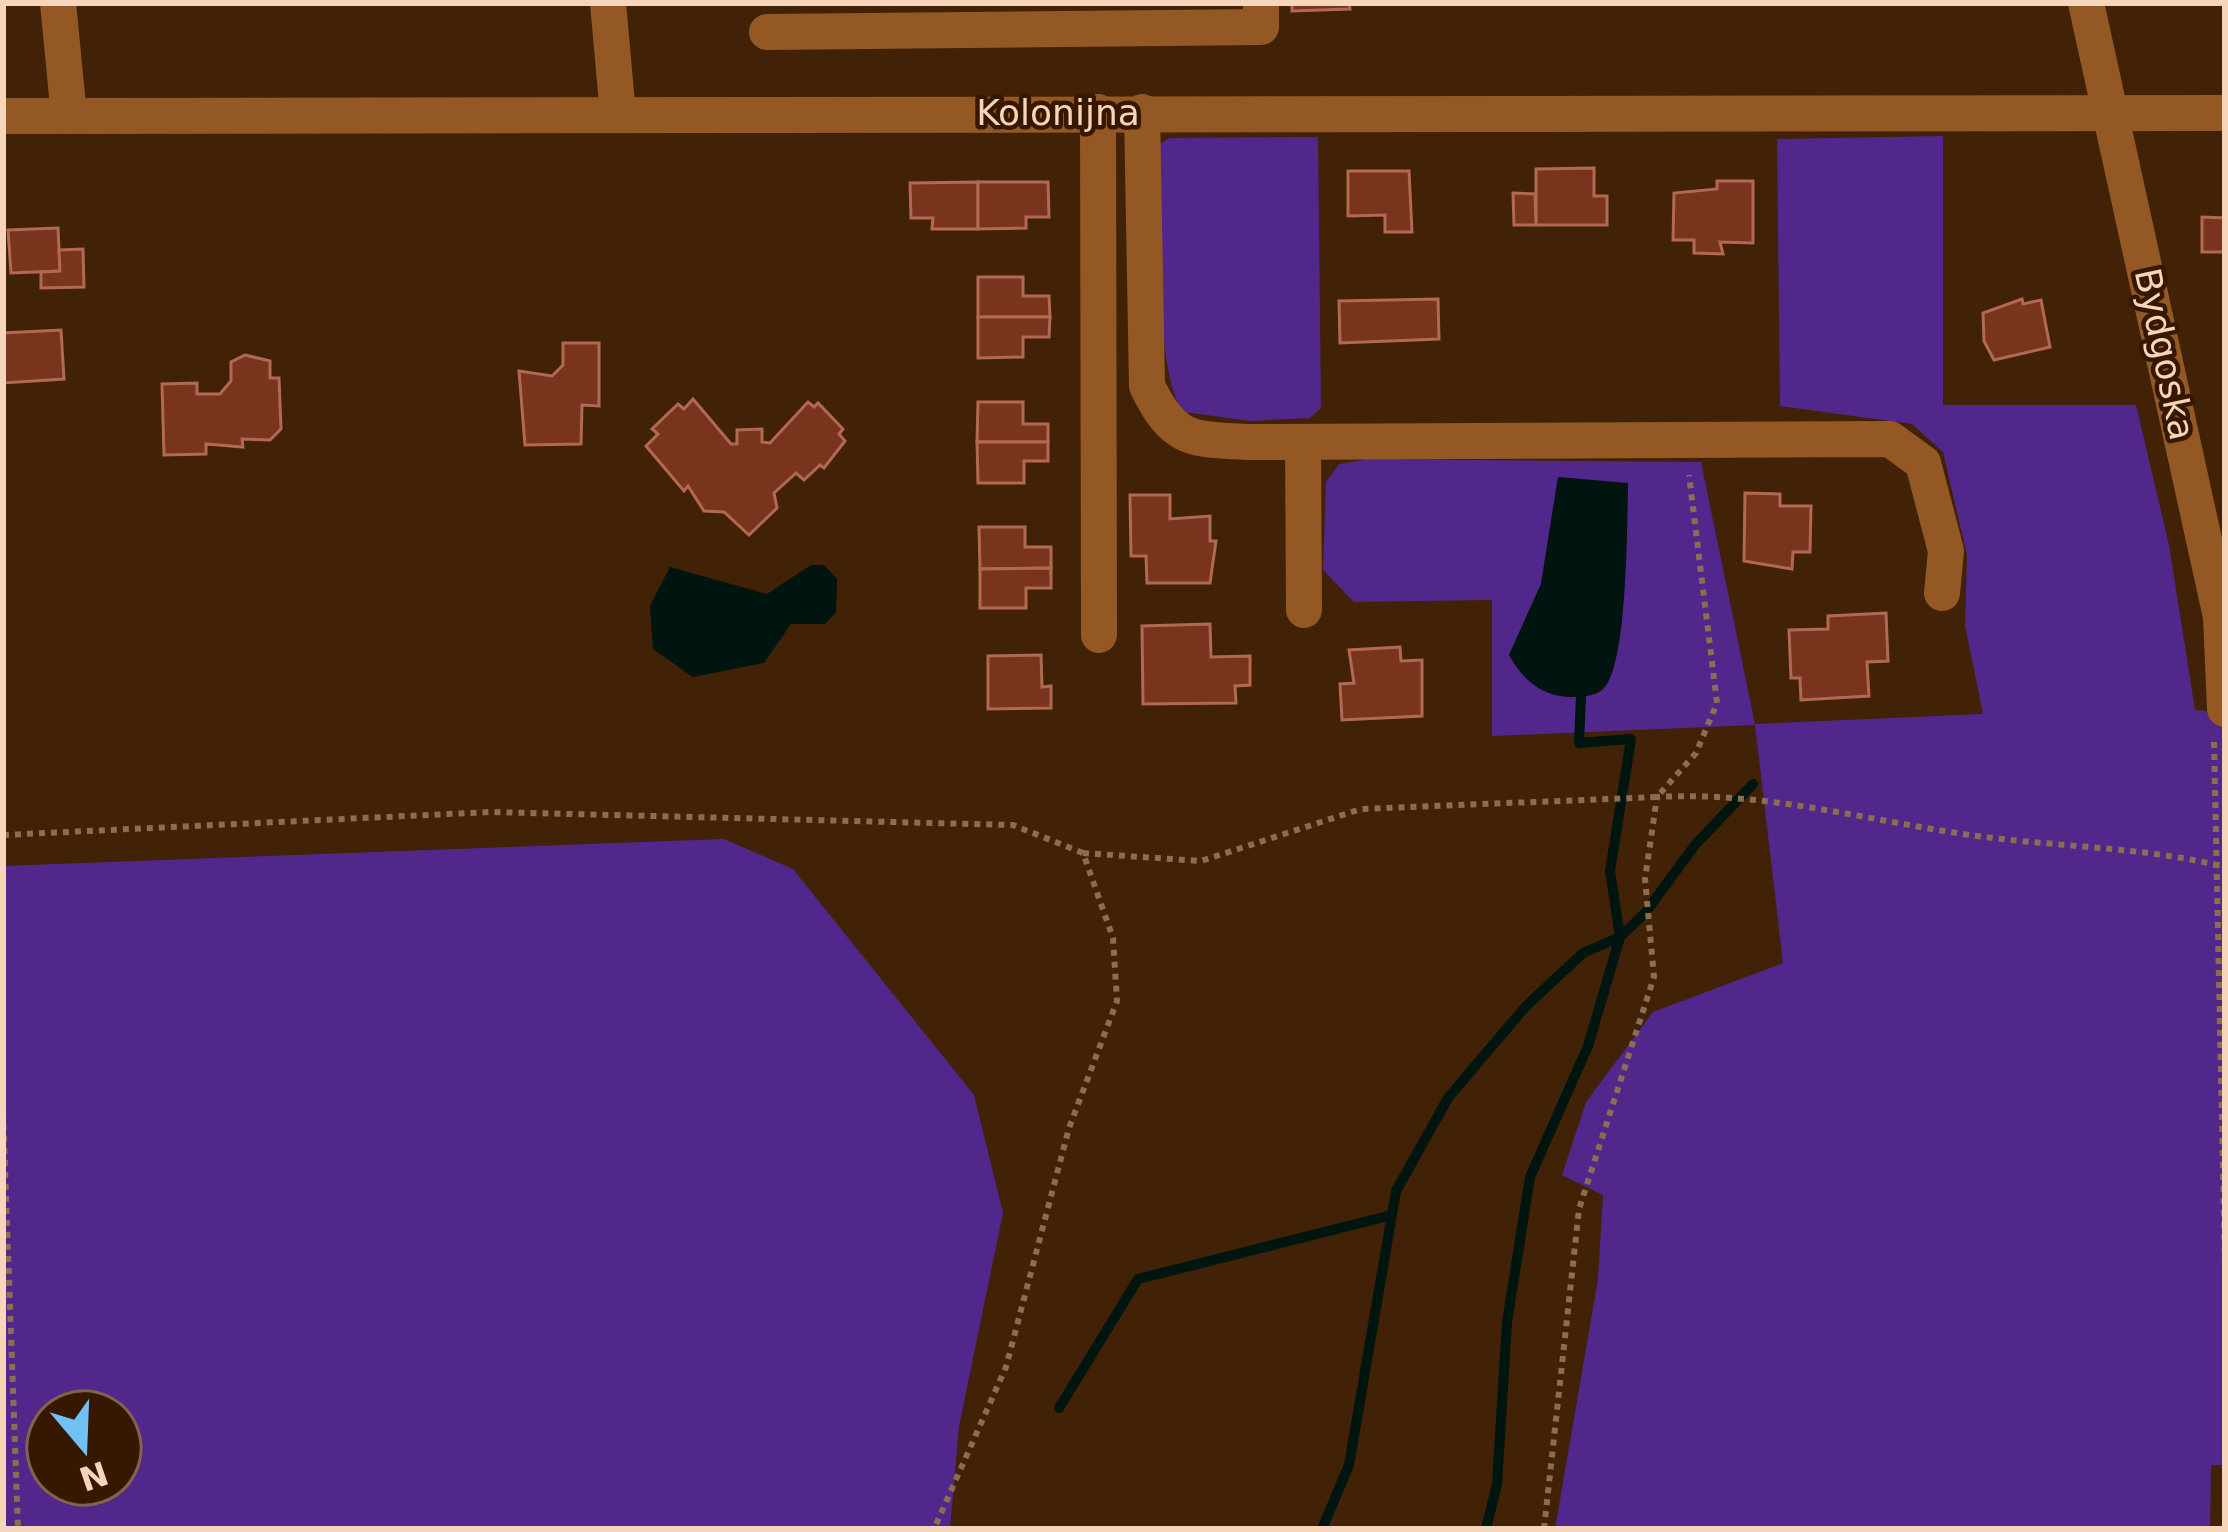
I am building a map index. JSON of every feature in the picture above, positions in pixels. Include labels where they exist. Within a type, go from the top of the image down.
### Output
[{"type":"street","points":[[58,3],[69,116]]},
{"type":"street","points":[[608,3],[618,115]]},
{"type":"street","points":[[766,32],[1262,27],[1262,3]]},
{"type":"street","name":"Bydgoska","points":[[2086,3],[2221,617],[2219,718]]},
{"type":"street","points":[[1098,112],[1100,634]]},
{"type":"street","points":[[1142,112],[1147,386],[1165,423],[1193,439],[1303,442],[1890,439],[1923,463],[1946,551],[1942,593]]},
{"type":"street","name":"Kolonijna","points":[[3,116],[2225,112]]},
{"type":"street","points":[[1303,442],[1304,610]]},
{"type":"path","points":[[1544,1529],[1579,1209],[1654,977],[1645,879],[1657,797],[1696,753],[1718,703],[1683,440]]},
{"type":"path","points":[[2219,718],[2225,1264]]},
{"type":"path","points":[[3,835],[491,812],[1013,825],[1083,854],[1201,861],[1361,809],[1723,793],[1799,802],[1912,827],[2221,866]]},
{"type":"path","points":[[934,1529],[1006,1367],[1069,1128],[1117,1001],[1113,938],[1083,854]]},
{"type":"path","points":[[3,1112],[8,1462],[18,1529]]},
{"type":"shaded area","points":[[1943,136],[1943,405],[2136,405],[2169,545],[2195,710],[2225,713],[2225,1465],[2211,1465],[2210,1529],[1555,1529],[1598,1279],[1603,1195],[1562,1175],[1586,1102],[1653,1012],[1783,963],[1755,725],[1492,736],[1492,600],[1354,602],[1323,570],[1326,482],[1339,464],[1369,459],[1701,462],[1755,724],[1983,714],[1965,625],[1967,555],[1943,452],[1912,424],[1780,406],[1777,139]],"holes":[[[1558,478],[1628,484],[1622,622],[1608,683],[1509,655],[1541,584]]]},
{"type":"shaded area","points":[[1318,137],[1321,408],[1310,418],[1251,421],[1184,412],[1174,392],[1163,325],[1160,144],[1170,138]]},
{"type":"shaded area","points":[[1558,477],[1628,483],[1617,653],[1603,689],[1586,696],[1557,696],[1540,689],[1509,655],[1541,584]]},
{"type":"shaded area","points":[[811,565],[824,565],[837,579],[836,612],[825,624],[791,624],[764,663],[693,677],[653,649],[650,606],[670,567],[767,594]]},
{"type":"shaded area","points":[[724,839],[793,869],[974,1095],[1003,1213],[959,1426],[950,1529],[3,1529],[3,866]]},
{"type":"building","points":[[1292,3],[1349,3],[1350,9],[1292,11]]},
{"type":"building","points":[[1594,168],[1594,196],[1607,196],[1607,225],[1536,225],[1536,169]]},
{"type":"building","points":[[1348,171],[1409,171],[1412,232],[1385,232],[1385,215],[1348,216]]},
{"type":"building","points":[[1717,181],[1753,181],[1753,243],[1720,242],[1723,254],[1694,253],[1694,240],[1673,240],[1674,193],[1717,189]]},
{"type":"building","points":[[978,182],[978,229],[932,229],[933,218],[911,218],[910,183]]},
{"type":"building","points":[[978,182],[1048,182],[1049,217],[1026,217],[1026,228],[978,229]]},
{"type":"building","points":[[1513,193],[1535,194],[1536,225],[1514,225]]},
{"type":"building","points":[[2202,217],[2225,218],[2225,252],[2202,252]]},
{"type":"building","points":[[58,228],[60,271],[11,273],[8,230]]},
{"type":"building","points":[[83,249],[84,287],[41,288],[41,272],[60,271],[59,250]]},
{"type":"building","points":[[978,277],[1023,277],[1023,296],[1049,296],[1050,317],[978,317]]},
{"type":"building","points":[[1438,299],[1439,339],[1340,343],[1339,301]]},
{"type":"building","points":[[2022,299],[2023,304],[2041,300],[2050,347],[1994,360],[1984,341],[1983,313]]},
{"type":"building","points":[[978,317],[1050,317],[1049,337],[1023,337],[1023,357],[978,358]]},
{"type":"building","points":[[61,330],[64,379],[3,383],[3,333]]},
{"type":"building","points":[[563,343],[599,343],[599,406],[582,405],[581,444],[525,445],[519,371],[552,376],[563,365]]},
{"type":"building","points":[[245,355],[270,361],[270,378],[279,378],[281,429],[270,440],[242,439],[243,447],[206,444],[206,454],[164,455],[162,384],[197,383],[197,394],[220,394],[231,381],[231,362]]},
{"type":"building","points":[[693,399],[731,444],[737,444],[737,430],[762,429],[762,442],[770,443],[808,402],[814,407],[818,403],[843,429],[839,434],[845,441],[824,468],[820,465],[804,480],[796,473],[774,493],[777,508],[749,535],[724,512],[704,511],[688,486],[684,491],[646,446],[658,434],[652,429],[678,404],[684,409]]},
{"type":"building","points":[[978,402],[1023,402],[1023,424],[1048,424],[1048,442],[977,442]]},
{"type":"building","points":[[977,442],[1048,442],[1048,461],[1024,461],[1024,483],[978,483]]},
{"type":"building","points":[[1745,493],[1780,494],[1780,506],[1811,506],[1810,552],[1793,552],[1792,569],[1744,561]]},
{"type":"building","points":[[1130,495],[1170,495],[1170,519],[1210,516],[1210,541],[1216,541],[1210,583],[1147,583],[1146,556],[1131,556]]},
{"type":"building","points":[[979,527],[1025,527],[1025,547],[1051,547],[1051,568],[980,569]]},
{"type":"building","points":[[1051,568],[1051,588],[1026,588],[1026,608],[980,608],[980,569]]},
{"type":"building","points":[[1886,613],[1888,661],[1867,662],[1869,696],[1801,700],[1800,678],[1791,678],[1789,630],[1828,629],[1828,616]]},
{"type":"building","points":[[1210,624],[1211,657],[1250,656],[1250,685],[1235,686],[1236,703],[1143,704],[1142,626]]},
{"type":"building","points":[[1400,647],[1401,661],[1422,660],[1422,716],[1342,720],[1340,684],[1354,683],[1349,650]]},
{"type":"building","points":[[1041,655],[1042,687],[1051,686],[1051,708],[988,709],[988,656]]},
{"type":"waterway","points":[[1486,1529],[1497,1484],[1507,1322],[1530,1177],[1588,1046],[1620,937],[1610,871],[1631,739],[1579,743],[1581,697]]},
{"type":"waterway","points":[[1322,1529],[1349,1465],[1396,1191],[1448,1098],[1526,1006],[1583,953],[1620,937],[1645,913],[1695,845],[1753,784]]},
{"type":"waterway","points":[[1059,1408],[1138,1279],[1392,1215]]}]
